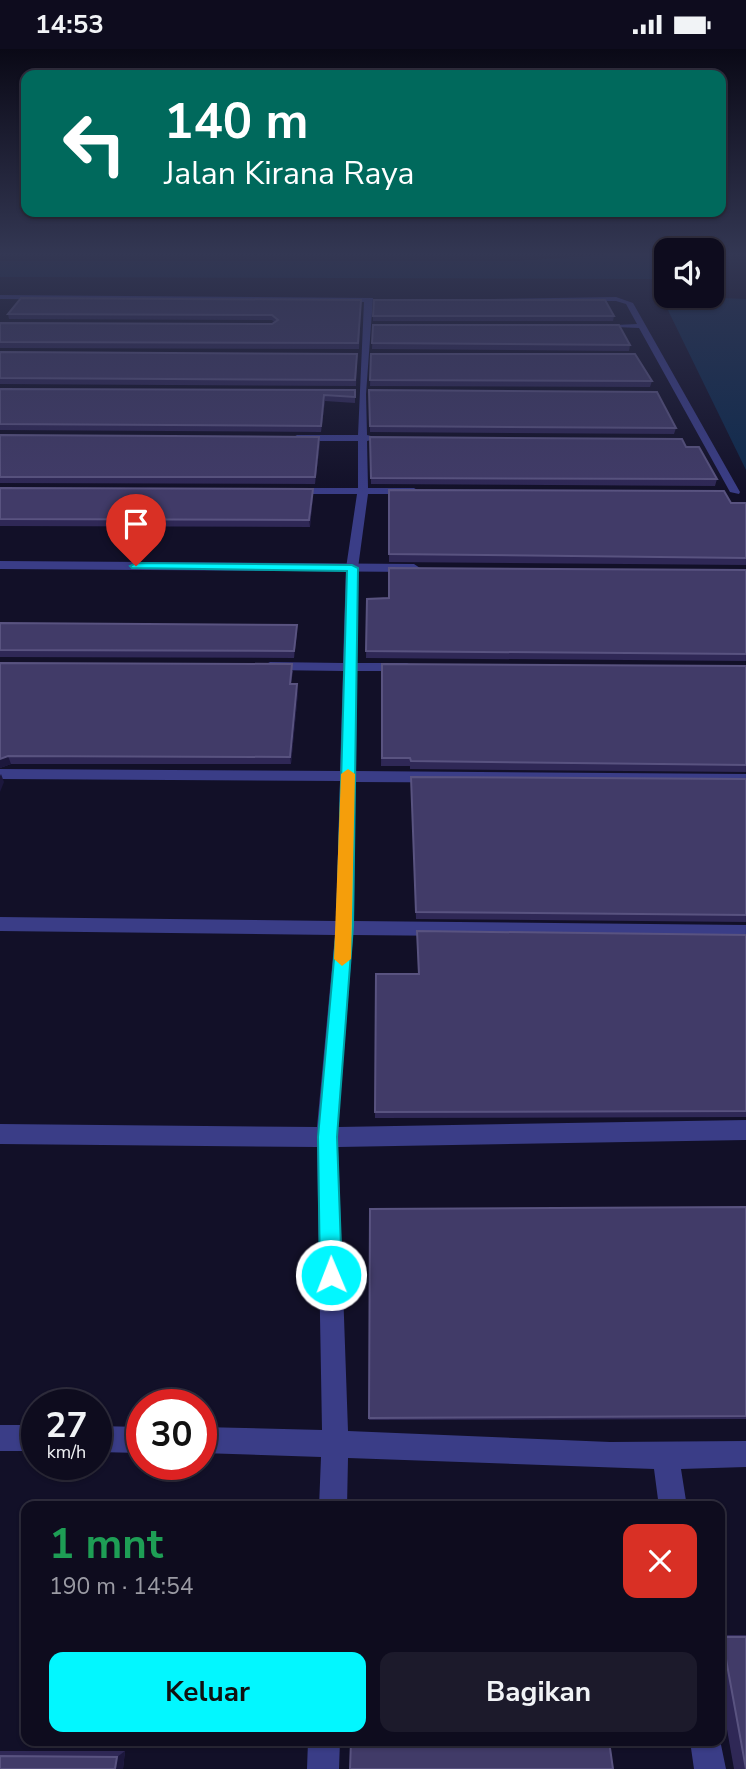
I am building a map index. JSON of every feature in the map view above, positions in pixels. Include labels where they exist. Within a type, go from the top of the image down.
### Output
[{"type":"street","points":[[333,1501],[335,1442],[327,1137],[345,926],[352,568],[363,491],[365,438],[362,394],[366,334]]},
{"type":"street","points":[[647,334],[706,440],[740,492]]},
{"type":"street","points":[[352,355],[378,355]]},
{"type":"street","points":[[646,356],[659,356]]},
{"type":"street","points":[[348,393],[376,394]]},
{"type":"street","points":[[666,393],[680,393]]},
{"type":"street","points":[[284,437],[392,438]]},
{"type":"street","points":[[693,440],[706,440]]},
{"type":"street","points":[[279,491],[432,491]]},
{"type":"street","points":[[721,492],[740,492]]},
{"type":"street","points":[[0,565],[434,569]]},
{"type":"street","points":[[257,666],[420,667]]},
{"type":"street","points":[[0,774],[746,779]]},
{"type":"street","points":[[0,924],[746,932]]},
{"type":"street","points":[[0,1134],[327,1137],[746,1130]]},
{"type":"street","points":[[0,1438],[21,1439]]},
{"type":"street","points":[[217,1440],[335,1442],[666,1457],[746,1454]]},
{"type":"street","points":[[666,1457],[672,1501]]},
{"type":"street","points":[[323,1769],[324,1746]]},
{"type":"street","points":[[707,1746],[710,1769]]},
{"type":"water","points":[[680,334],[746,334],[746,470]]},
{"type":"building","points":[[0,334],[359,334],[358,343],[0,342]]},
{"type":"building","points":[[372,334],[624,334],[630,345],[372,343]]},
{"type":"building","points":[[0,352],[357,354],[355,380],[0,378]]},
{"type":"building","points":[[371,354],[635,354],[652,381],[370,380]]},
{"type":"building","points":[[0,389],[355,390],[355,397],[324,395],[321,426],[0,424]]},
{"type":"building","points":[[369,390],[657,392],[676,428],[370,426]]},
{"type":"building","points":[[0,435],[319,437],[315,477],[0,477]]},
{"type":"building","points":[[370,437],[682,439],[686,447],[699,447],[717,479],[371,478]]},
{"type":"building","points":[[0,488],[313,489],[309,520],[0,519]]},
{"type":"building","points":[[389,490],[724,491],[731,503],[746,503],[746,558],[389,554]]},
{"type":"building","points":[[389,568],[746,570],[746,654],[366,651],[367,599],[389,598]]},
{"type":"building","points":[[0,623],[297,625],[294,651],[0,650]]},
{"type":"building","points":[[0,663],[292,664],[290,684],[297,684],[290,757],[8,756],[0,759]]},
{"type":"building","points":[[382,664],[746,666],[746,765],[411,761],[410,758],[382,758]]},
{"type":"building","points":[[411,777],[746,779],[746,915],[416,912]]},
{"type":"building","points":[[417,931],[746,935],[746,1111],[375,1112],[376,974],[419,974]]},
{"type":"building","points":[[746,1207],[746,1416],[369,1418],[370,1209]]},
{"type":"building","points":[[725,1637],[746,1637],[746,1769],[725,1654]]},
{"type":"building","points":[[351,1746],[610,1746],[613,1769],[350,1769]]},
{"type":"building","points":[[0,1756],[117,1757],[115,1769],[0,1769]]},
{"type":"slow traffic","points":[[342,959],[348,774]]},
{"type":"route","points":[[136,566],[352,568],[345,926],[327,1137],[331,1275]]}]
